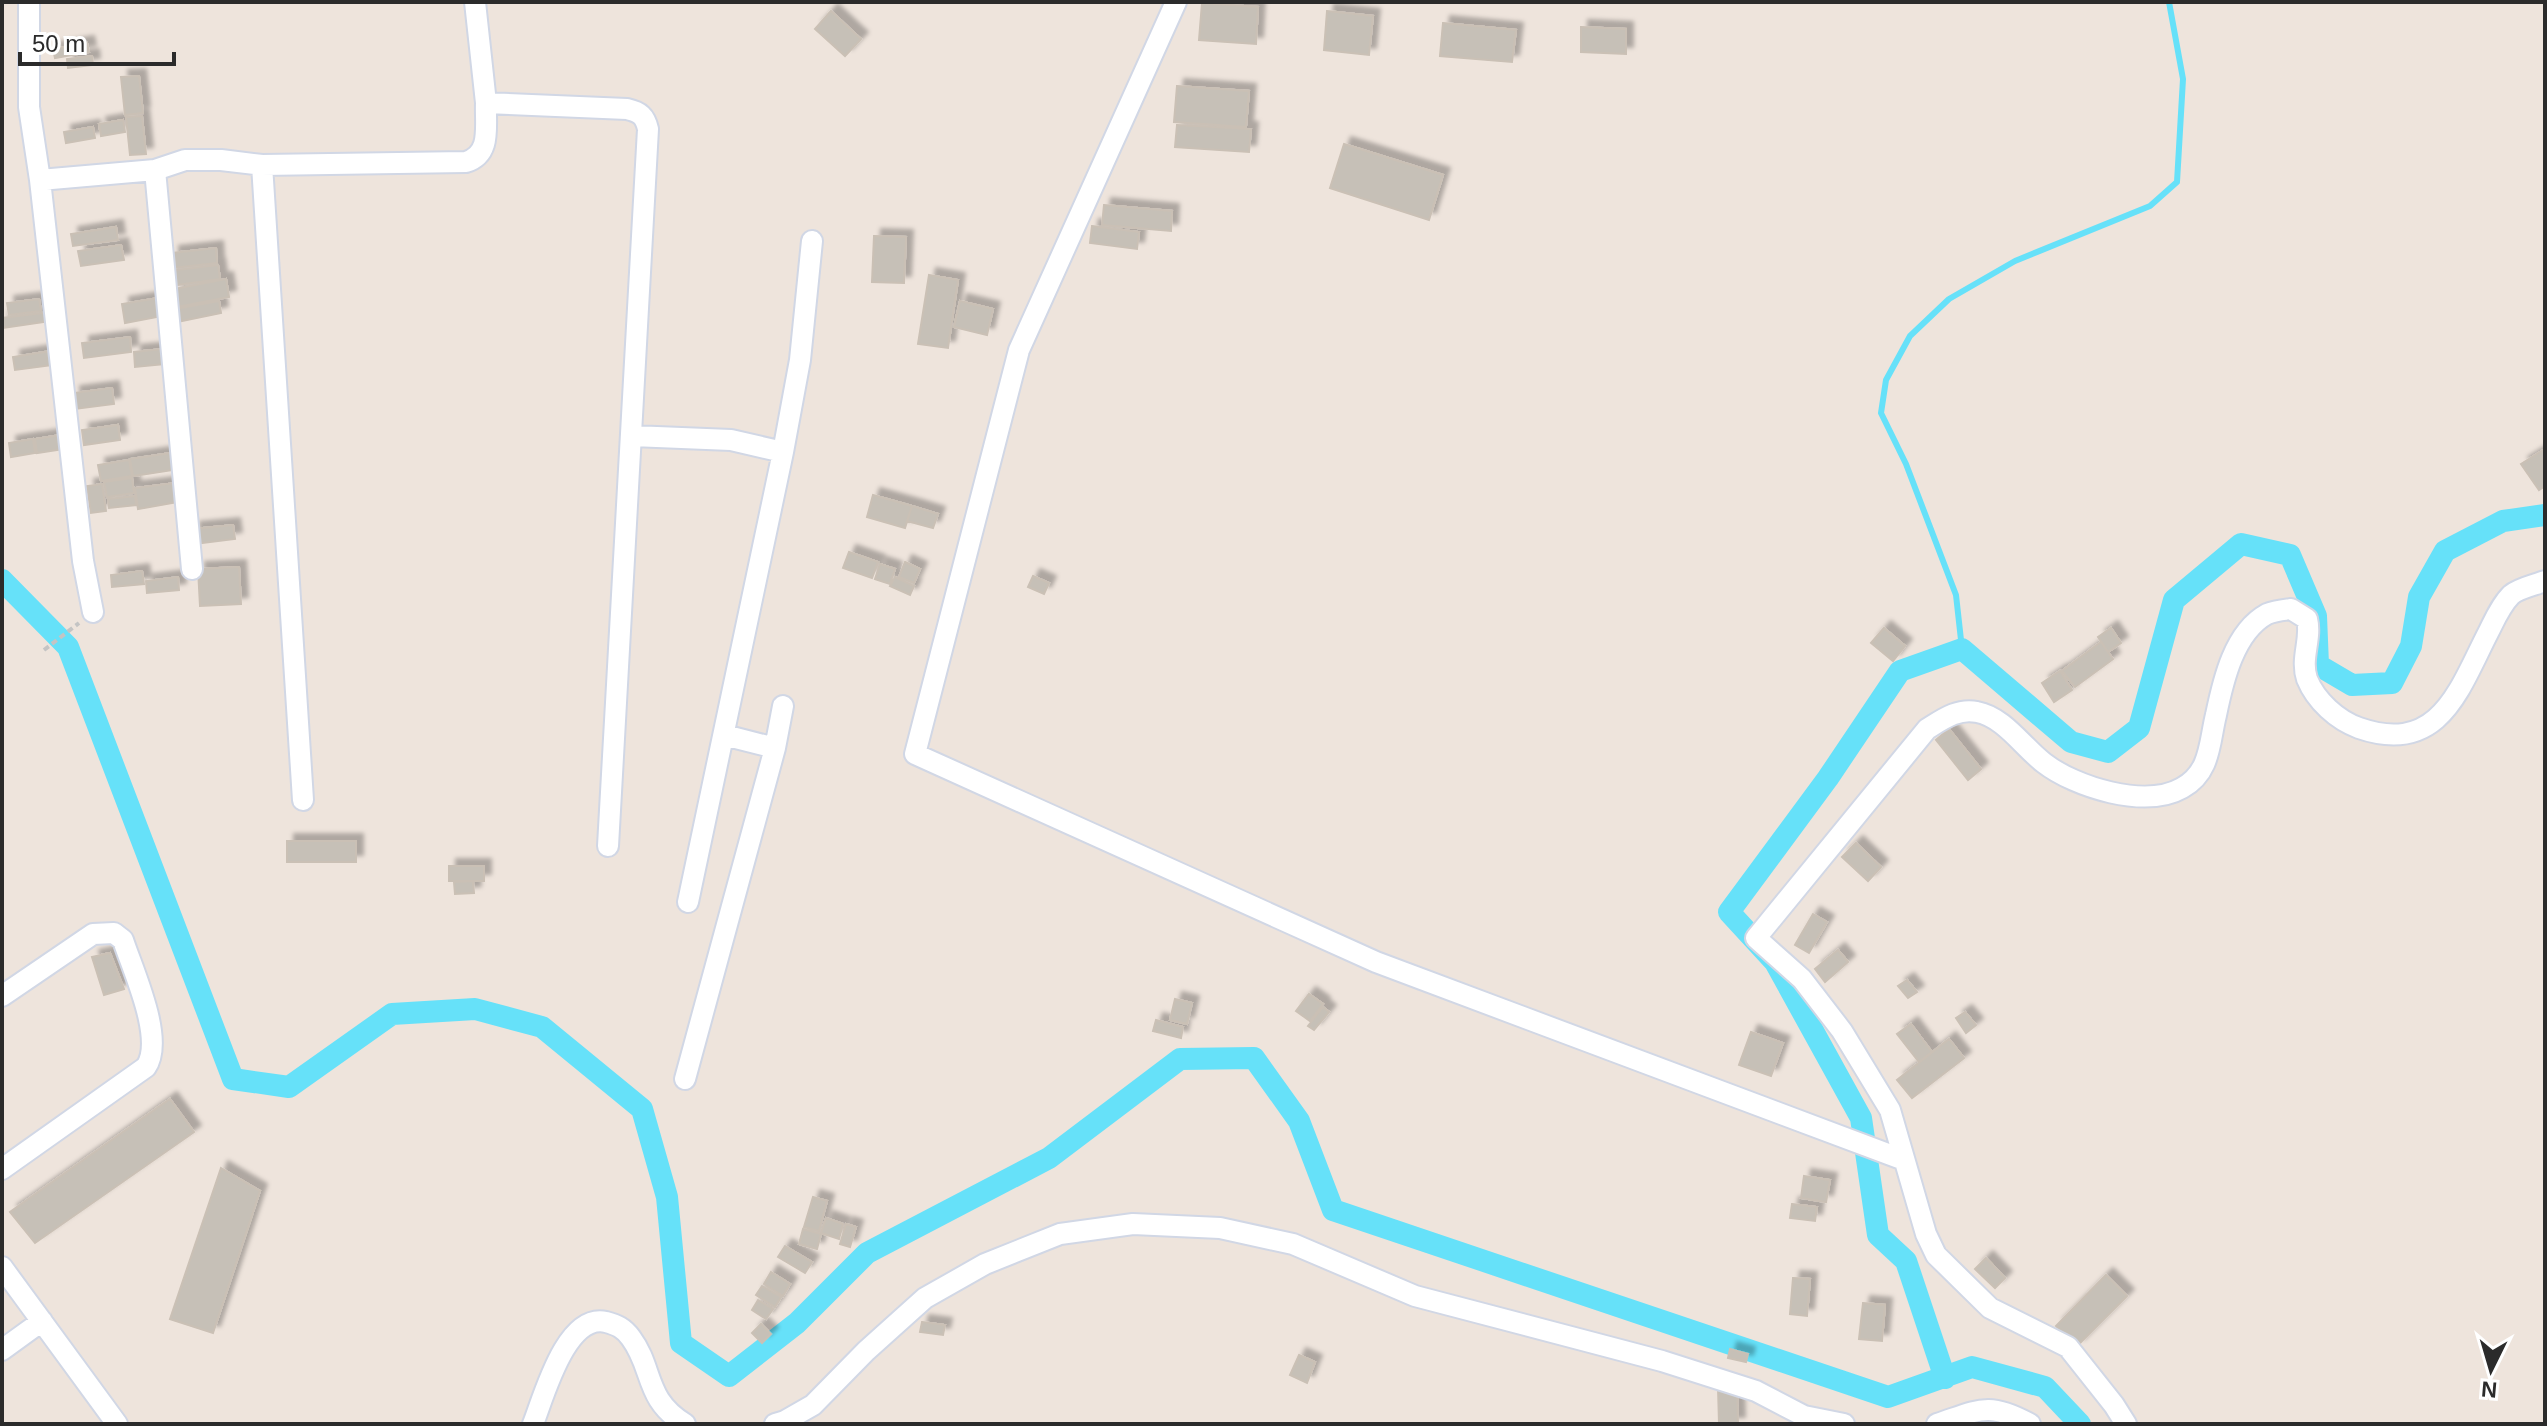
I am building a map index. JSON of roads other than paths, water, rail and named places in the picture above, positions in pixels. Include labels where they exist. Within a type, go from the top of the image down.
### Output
[{"type":"street","points":[[29,2],[29,107],[83,561],[93,612]]},
{"type":"street","points":[[40,180],[155,170],[185,160],[262,165],[466,162],[477,158],[483,151],[486,103],[475,2]]},
{"type":"street","points":[[1176,2],[1019,350],[915,754],[1376,962],[1904,1160]]},
{"type":"street","points":[[486,103],[627,109],[639,112],[646,119],[648,129],[608,846]]},
{"type":"street","points":[[262,165],[303,800]]},
{"type":"street","points":[[155,170],[192,569]]},
{"type":"street","points":[[688,902],[783,452],[800,360],[812,241]]},
{"type":"street","points":[[632,436],[731,440],[783,452]]},
{"type":"street","points":[[2126,1424],[2068,1347],[1990,1308],[1936,1255],[1926,1234],[1890,1110],[1842,1031],[1802,979],[1756,938],[1927,729],[1963,711],[1980,712],[2001,723],[2045,764],[2086,785],[2136,796],[2179,790],[2196,778],[2206,763],[2216,713],[2237,646],[2265,615],[2291,609],[2307,619],[2309,627],[2304,669],[2319,699],[2342,720],[2361,728],[2409,735],[2430,725],[2459,692],[2500,609],[2513,593],[2545,581]]},
{"type":"street","points":[[685,1079],[775,748],[783,706]]},
{"type":"street","points":[[724,735],[775,748]]},
{"type":"street","points":[[2,996],[93,934],[114,933],[123,940],[151,1029],[153,1045],[146,1067],[2,1169]]},
{"type":"street","points":[[775,1424],[813,1405],[866,1351],[925,1298],[985,1264],[1060,1234],[1133,1224],[1220,1228],[1293,1244],[1415,1296],[1662,1361],[1756,1391],[1804,1416],[1844,1424]]},
{"type":"street","points":[[2,1267],[117,1424]]},
{"type":"street","points":[[533,1424],[560,1356],[580,1327],[596,1320],[619,1325],[631,1339],[652,1391],[670,1415],[685,1424]]},
{"type":"street","points":[[2,1350],[42,1321]]},
{"type":"street","points":[[1937,1424],[1990,1408],[2004,1410],[2030,1424]]},
{"type":"waterway","points":[[1962,649],[1956,595],[1906,464],[1881,413],[1886,380],[1910,336],[1949,299],[2015,261],[2150,206],[2177,182],[2183,79],[2169,2]]},
{"type":"waterway","points":[[1945,1378],[1906,1261],[1878,1235],[1861,1118],[1775,962],[1729,912],[1828,778],[1900,671],[1962,649],[2071,742],[2108,752],[2139,728],[2174,600],[2241,544],[2290,555],[2316,616],[2318,665],[2352,685],[2392,683],[2411,646],[2419,597],[2445,551],[2503,521],[2545,515]]},
{"type":"waterway","points":[[2,580],[68,647],[233,1079],[289,1087],[392,1014],[475,1009],[542,1027],[642,1109],[667,1197],[681,1343],[729,1376],[797,1323],[867,1253],[1049,1158],[1180,1059],[1254,1058],[1299,1121],[1333,1210],[1888,1397],[1972,1367],[2045,1387],[2080,1424]]}]
